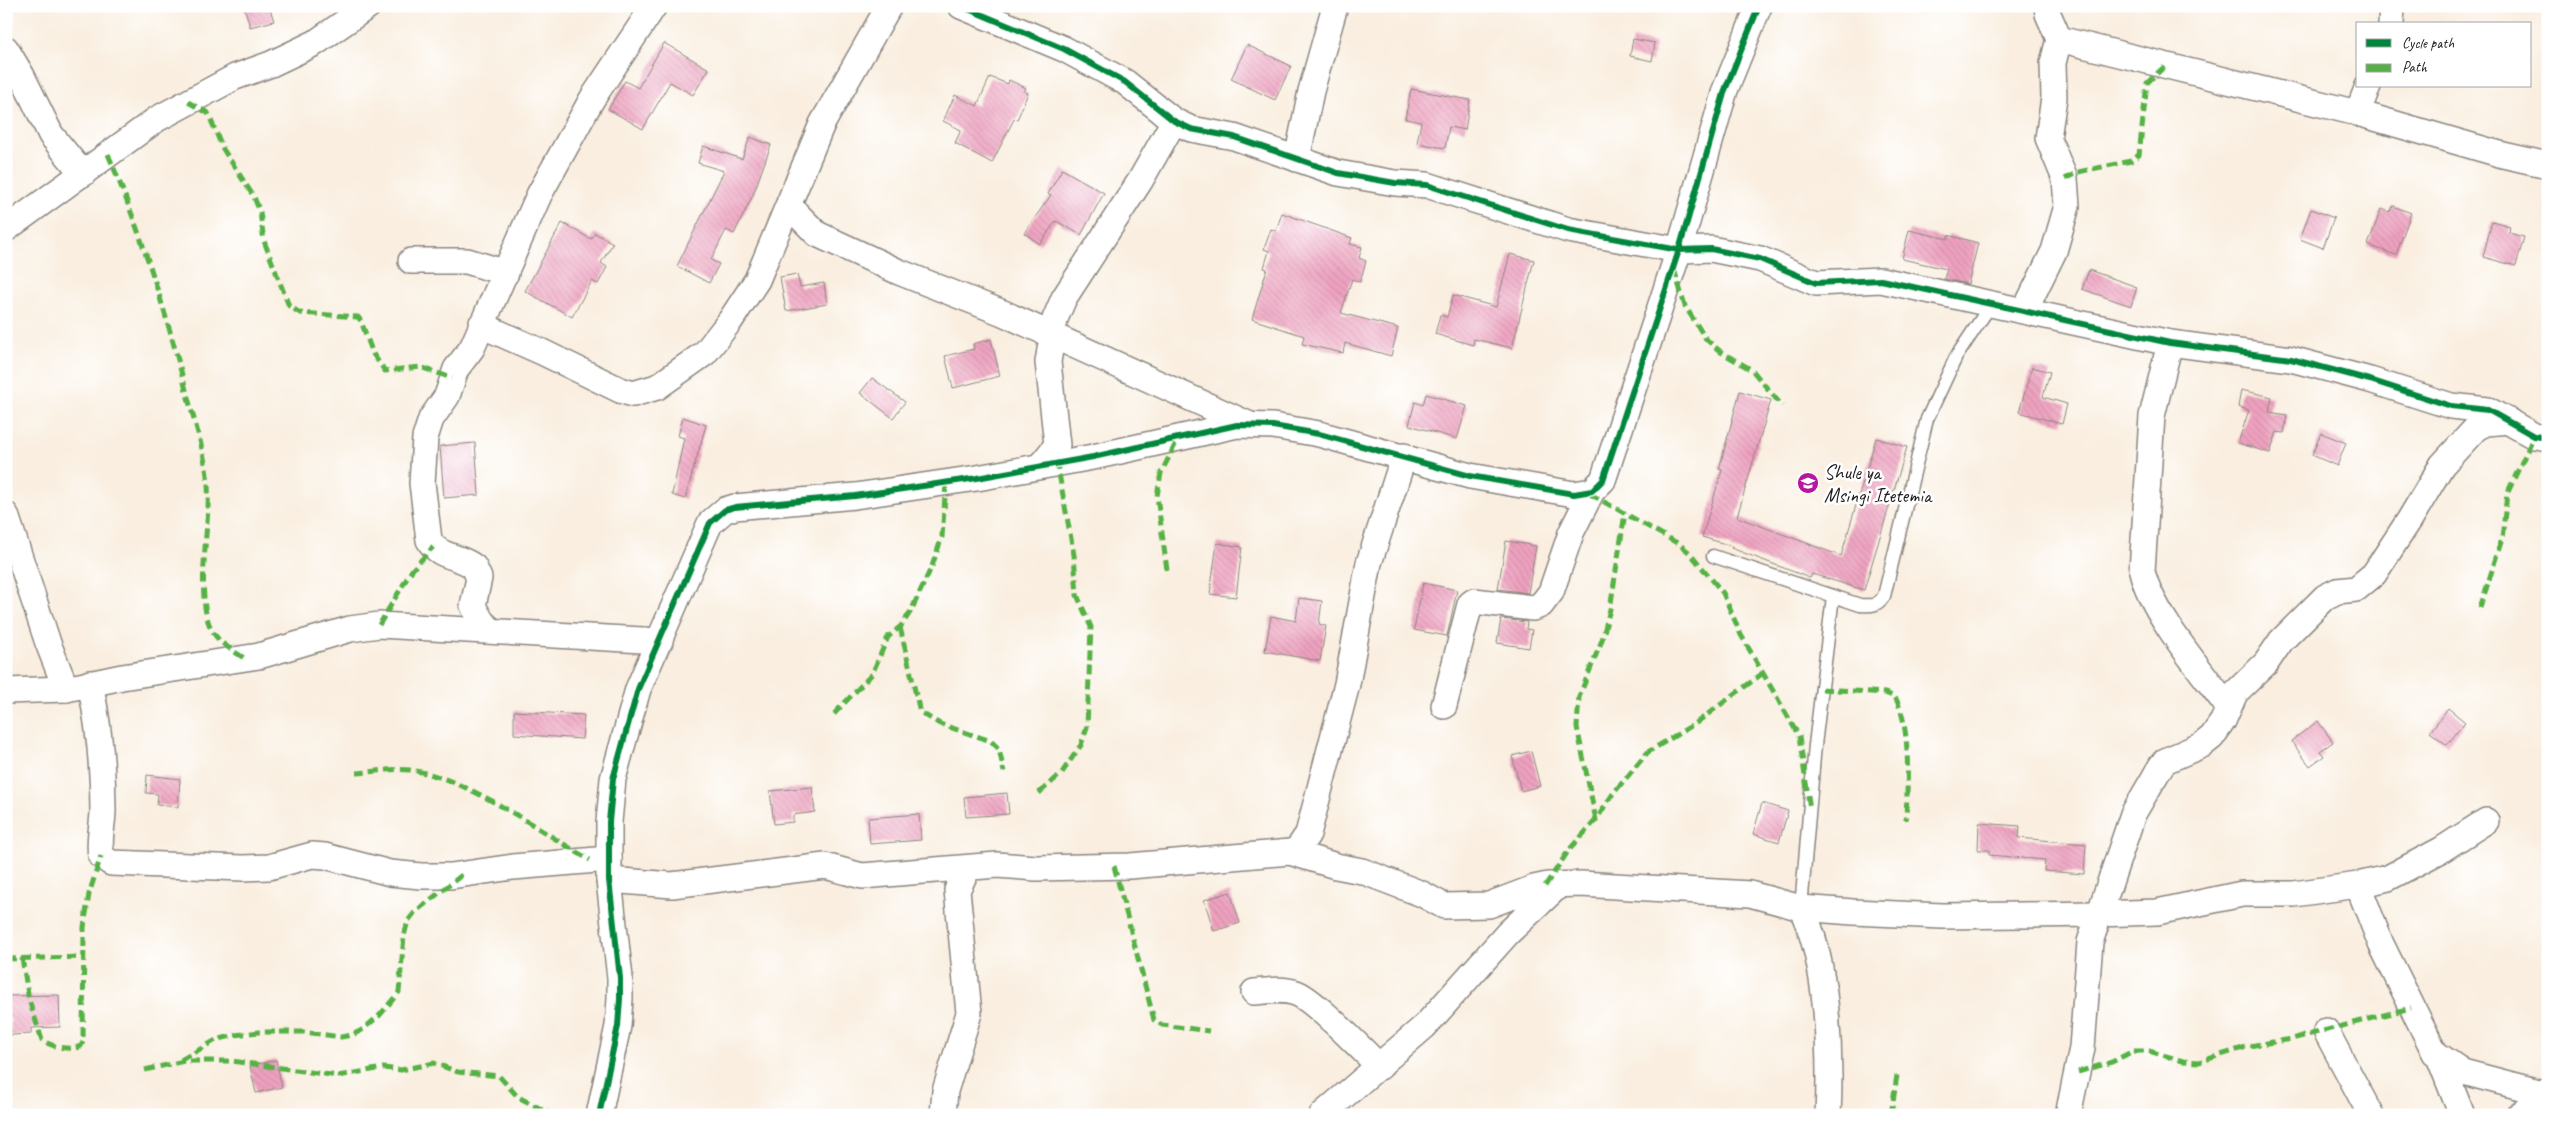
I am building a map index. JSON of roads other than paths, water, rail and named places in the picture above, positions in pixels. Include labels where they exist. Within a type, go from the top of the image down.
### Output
[{"type":"street","points":[[6,229],[157,119],[235,76],[271,64],[316,43],[368,6]]},
{"type":"street","points":[[492,632],[482,622],[473,606],[479,578],[474,567],[433,547],[429,540],[422,483],[425,438],[432,420],[446,396],[456,369],[472,348],[539,195],[592,99],[654,6]]},
{"type":"street","points":[[481,325],[620,390],[633,394],[657,387],[705,353],[730,321],[757,280],[822,124],[889,6]]},
{"type":"street","points":[[961,6],[1064,48],[1125,82],[1174,121],[1191,129],[1234,137],[1338,173],[1396,183],[1427,185],[1568,230],[1679,250],[1711,249],[1760,259],[1816,283],[1881,280],[2026,310],[2170,343],[2291,359],[2370,380],[2451,406],[2488,410],[2534,436],[2548,438]]},
{"type":"street","points":[[1001,6],[1015,27]]},
{"type":"street","points":[[1297,159],[1311,91],[1335,6]]},
{"type":"street","points":[[1444,706],[1470,604],[1474,601],[1533,608],[1541,605],[1551,592],[1571,534],[1592,491],[1603,480],[1679,250],[1725,90],[1759,6]]},
{"type":"street","points":[[2026,310],[2054,251],[2067,206],[2065,179],[2048,138],[2054,98],[2053,63],[2059,39],[2048,14],[2047,6]]},
{"type":"street","points":[[2391,22],[2392,6]]},
{"type":"street","points":[[2059,39],[2357,114],[2502,155],[2548,165]]},
{"type":"street","points":[[6,49],[22,76],[51,135],[83,174]]},
{"type":"street","points":[[2357,114],[2367,88]]},
{"type":"street","points":[[1040,466],[1057,445],[1048,362],[1055,319],[1064,298],[1140,181],[1174,121]]},
{"type":"street","points":[[789,206],[803,222],[818,234],[899,272],[1003,313],[1250,425]]},
{"type":"street","points":[[411,261],[467,261],[506,273]]},
{"type":"street","points":[[2170,343],[2152,416],[2142,571],[2144,582],[2176,637],[2228,707]]},
{"type":"street","points":[[2068,1115],[2082,1048],[2090,942],[2133,814],[2154,778],[2165,762],[2202,745],[2212,737],[2223,721],[2235,693],[2266,663],[2281,641],[2325,597],[2337,591],[2356,589],[2374,574],[2442,465],[2476,428],[2486,423],[2509,421]]},
{"type":"street","points":[[599,1115],[618,1026],[620,999],[620,978],[609,870],[610,798],[613,779],[638,689],[710,523],[725,510],[928,486],[1093,457],[1220,428],[1250,425],[1273,426],[1319,434],[1404,456],[1470,476],[1574,494],[1592,491]]},
{"type":"street","points":[[90,684],[101,744],[103,812],[99,849],[104,860],[111,863],[244,868],[269,867],[312,855],[325,856],[390,873],[421,876],[609,870],[672,885],[811,867],[834,868],[862,876],[997,866],[1036,868],[1130,866],[1290,852],[1297,850],[1308,834],[1347,684],[1369,563],[1404,456]]},
{"type":"street","points":[[6,514],[48,643],[66,689]]},
{"type":"street","points":[[6,690],[66,689],[214,662],[259,656],[366,626],[412,626],[660,641]]},
{"type":"street","points":[[1290,852],[1336,866],[1362,870],[1422,894],[1444,906],[1489,905],[1534,888],[1559,884],[1614,885],[1750,894],[1801,908],[1942,916],[2098,914],[2156,912],[2242,894],[2294,894],[2358,885],[2388,878],[2441,850],[2486,821]]},
{"type":"street","points":[[943,1115],[945,1090],[969,1013],[957,890],[968,868]]},
{"type":"street","points":[[1322,1115],[1380,1067],[1425,1026],[1508,933],[1559,884]]},
{"type":"street","points":[[2358,885],[2381,944],[2426,1038],[2439,1057],[2462,1115]]},
{"type":"street","points":[[1801,908],[1812,932],[1825,1010],[1828,1115]]},
{"type":"street","points":[[1254,992],[1284,990],[1298,994],[1312,1003],[1380,1067]]},
{"type":"street","points":[[2326,1031],[2371,1115]]},
{"type":"street","points":[[2439,1057],[2463,1072],[2546,1091]]},
{"type":"street","points":[[2519,1115],[2546,1091]]},
{"type":"lane","points":[[1713,556],[1860,605],[1874,606],[1884,596],[1928,419],[1956,357],[1992,303]]},
{"type":"lane","points":[[1801,908],[1815,745],[1833,596]]},
{"type":"place","name":"Shule ya Msingi Itetemia","points":[[1808,483]]}]
